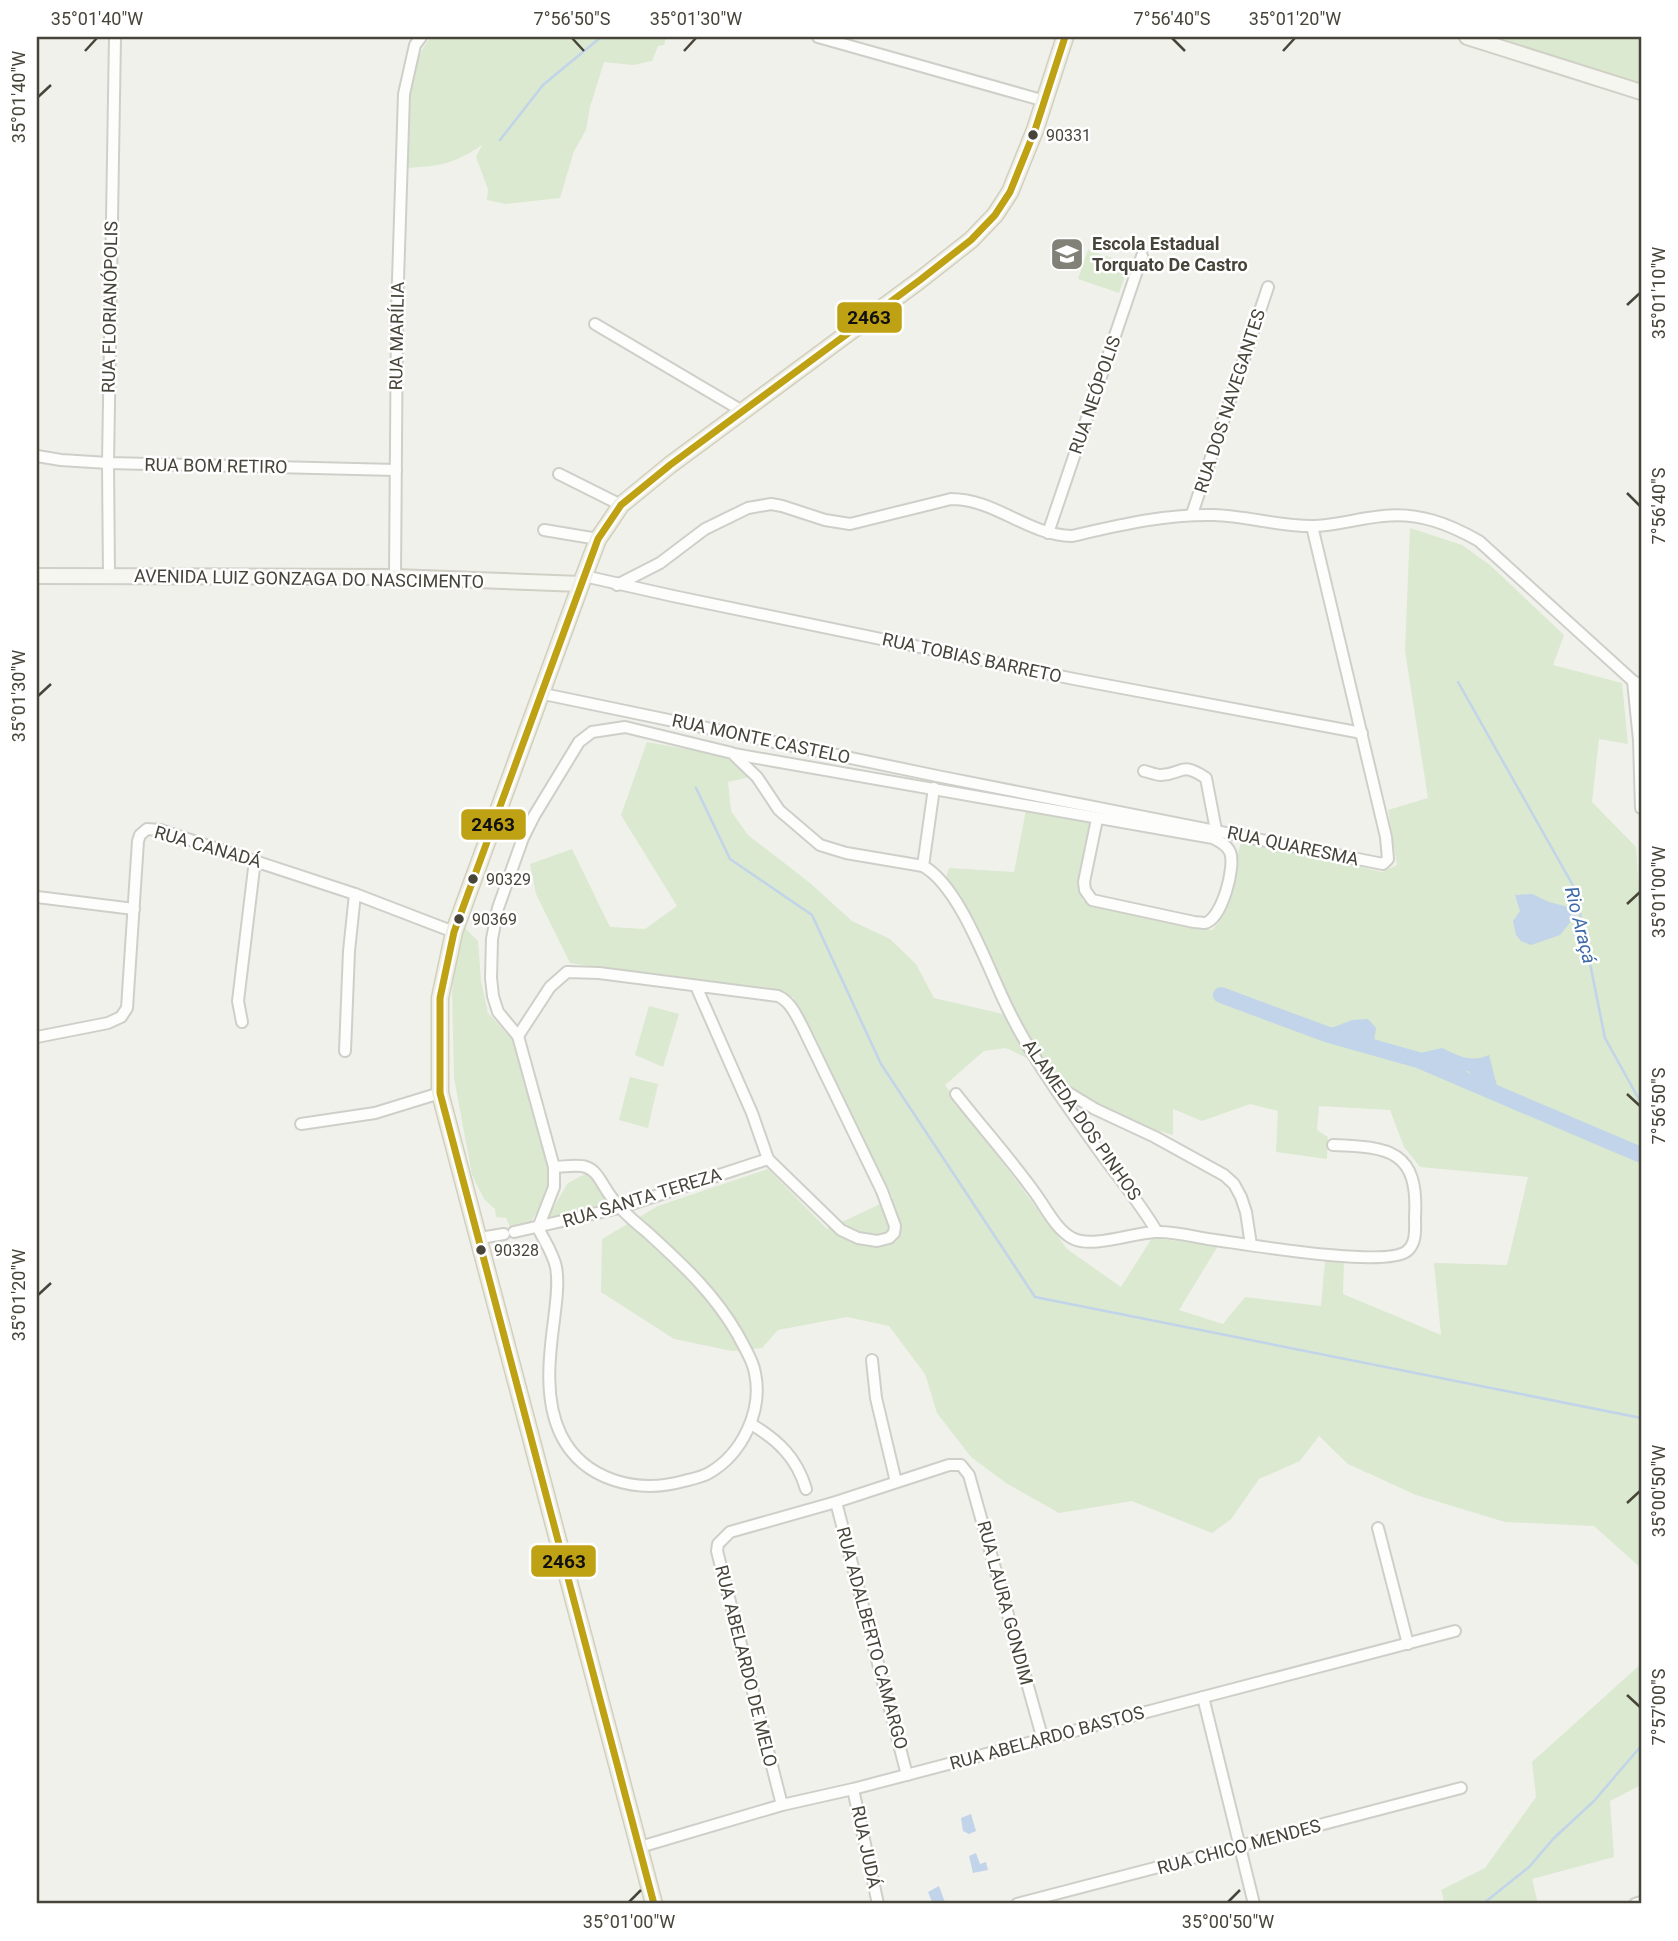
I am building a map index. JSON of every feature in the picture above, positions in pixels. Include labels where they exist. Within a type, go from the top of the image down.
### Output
[{"type":"main road","points":[[654,1904],[440,1093],[440,998],[454,932],[539,693],[598,539],[621,505],[670,465],[920,281],[981,230],[1010,192],[1045,101],[1065,37]]},
{"type":"main road","points":[[1467,37],[1641,92]]},
{"type":"main road","name":"AVENIDA LUIZ GONZAGA DO NASCIMENTO","points":[[37,576],[582,580]]},
{"type":"street","name":"RUA FLORIANÓPOLIS","points":[[109,578],[114,37]]},
{"type":"street","name":"RUA MARÍLIA","points":[[395,577],[397,312],[404,94],[415,45],[421,37]]},
{"type":"street","points":[[818,37],[1045,101]]},
{"type":"street","name":"RUA NEÓPOLIS","points":[[1048,533],[1142,256]]},
{"type":"street","name":"RUA DOS NAVEGANTES","points":[[1192,514],[1268,287]]},
{"type":"street","points":[[596,324],[744,412]]},
{"type":"street","name":"RUA BOM RETIRO","points":[[37,456],[108,463],[396,470]]},
{"type":"street","points":[[559,474],[621,505]]},
{"type":"street","points":[[617,584],[660,563],[705,529],[734,513],[759,505],[782,506],[825,520],[850,524],[951,499],[963,499],[986,504],[1027,526],[1048,533],[1072,536],[1153,518],[1192,514],[1312,526],[1399,515],[1431,519],[1479,541],[1637,683],[1641,808]]},
{"type":"street","name":"RUA QUARESMA","points":[[983,784],[1377,864],[1386,863],[1386,837],[1312,526]]},
{"type":"street","points":[[544,530],[598,539]]},
{"type":"street","name":"RUA TOBIAS BARRETO","points":[[582,580],[617,584],[1074,679],[1362,733]]},
{"type":"street","name":"RUA MONTE CASTELO","points":[[539,693],[983,784]]},
{"type":"street","points":[[554,1167],[580,1166],[592,1170],[619,1208],[697,1278],[726,1315],[755,1371],[756,1401],[751,1424],[730,1457],[707,1474],[660,1486],[621,1484],[592,1470],[576,1455],[561,1435],[553,1407],[549,1359],[557,1293],[555,1266],[538,1228],[554,1187],[554,1167],[518,1036],[498,1012],[493,996],[492,939],[498,908],[523,838],[579,742],[592,732],[625,727],[732,753],[1213,838],[1231,854],[1232,864],[1228,888],[1216,914],[1205,923],[1092,900],[1085,890],[1084,882],[1097,819]]},
{"type":"street","points":[[732,753],[749,767],[779,810],[820,845],[846,853],[923,866],[934,788]]},
{"type":"street","points":[[1144,771],[1161,775],[1181,768],[1195,771],[1206,778],[1216,830]]},
{"type":"street","name":"RUA CANADÁ","points":[[37,1037],[108,1023],[127,1008],[138,841],[147,829],[160,830],[255,860],[454,932]]},
{"type":"street","points":[[242,1022],[238,1001],[255,860]]},
{"type":"street","name":"ALAMEDA DOS PINHOS","points":[[923,866],[933,872],[950,893],[1010,1013],[1054,1085],[1096,1147],[1137,1199],[1157,1232]]},
{"type":"street","points":[[345,1051],[349,951],[355,894]]},
{"type":"street","points":[[37,897],[134,909]]},
{"type":"street","points":[[518,1036],[550,987],[567,972],[599,973],[778,996],[789,1003],[818,1057],[882,1191],[895,1226],[890,1238],[877,1241],[858,1238],[841,1230],[768,1159],[752,1113],[696,986]]},
{"type":"street","points":[[1054,1085],[1224,1175],[1234,1184],[1241,1197],[1251,1245]]},
{"type":"street","points":[[301,1124],[375,1113],[440,1093]]},
{"type":"street","points":[[956,1094],[1029,1184],[1055,1223],[1069,1237],[1085,1242],[1157,1232],[1289,1252],[1384,1258],[1408,1251],[1415,1234],[1417,1195],[1409,1169],[1398,1158],[1381,1148],[1332,1145]]},
{"type":"street","name":"RUA SANTA TEREZA","points":[[480,1238],[538,1228],[619,1208],[768,1159]]},
{"type":"street","points":[[836,1502],[896,1482],[876,1398],[872,1360]]},
{"type":"street","points":[[751,1424],[770,1435],[785,1449],[799,1469],[806,1489]]},
{"type":"street","name":"RUA LAURA GONDIM","points":[[896,1482],[949,1465],[965,1467],[985,1528],[1043,1740]]},
{"type":"street","name":"RUA ABELARDO DE MELO","points":[[782,1805],[717,1552],[718,1544],[730,1532],[836,1502]]},
{"type":"street","name":"RUA ADALBERTO CAMARGO","points":[[836,1502],[907,1775]]},
{"type":"street","points":[[1378,1528],[1408,1644]]},
{"type":"street","name":"RUA ABELARDO BASTOS","points":[[640,1847],[782,1805],[1043,1740],[1455,1631]]},
{"type":"street","points":[[1203,1698],[1254,1904]]},
{"type":"street","name":"RUA CHICO MENDES","points":[[1017,1904],[1461,1788]]},
{"type":"street","name":"RUA JUDÁ","points":[[853,1789],[878,1904]]},
{"type":"street","points":[[1635,1904],[1641,1902]]},
{"type":"green space","points":[[431,37],[666,37],[664,45],[658,46],[652,61],[633,65],[604,62],[586,130],[574,151],[560,198],[506,204],[487,200],[488,189],[476,157],[482,145],[445,163],[405,168],[411,82],[422,50]]},
{"type":"green space","points":[[1488,37],[1641,37],[1641,86]]},
{"type":"green space","points":[[1088,250],[1129,264],[1119,293],[1078,279]]},
{"type":"green space","points":[[1410,528],[1462,545],[1490,565],[1564,635],[1553,665],[1622,683],[1628,744],[1599,739],[1592,802],[1636,847],[1641,922],[1641,1568],[1594,1526],[1505,1522],[1416,1495],[1348,1464],[1319,1436],[1300,1461],[1259,1479],[1231,1519],[1212,1533],[1132,1501],[1059,1513],[1006,1483],[971,1457],[937,1413],[925,1374],[889,1326],[847,1317],[778,1330],[762,1348],[732,1351],[674,1339],[601,1292],[602,1239],[658,1206],[768,1169],[827,1229],[893,1198],[793,997],[570,963],[536,894],[530,864],[572,849],[610,927],[645,929],[677,906],[621,815],[647,742],[730,757],[750,777],[728,782],[731,811],[748,835],[810,883],[852,921],[890,939],[916,964],[934,998],[1003,1014],[1035,1062],[1006,1048],[984,1051],[945,1085],[1067,1249],[1121,1287],[1152,1238],[1218,1246],[1179,1310],[1223,1324],[1245,1297],[1321,1306],[1325,1261],[1344,1260],[1343,1294],[1441,1335],[1434,1263],[1507,1265],[1528,1177],[1420,1167],[1404,1147],[1390,1110],[1319,1106],[1317,1130],[1328,1137],[1327,1159],[1276,1152],[1278,1111],[1250,1104],[1202,1121],[1173,1109],[1173,1135],[1137,1124],[1093,1104],[1055,1080],[1031,1043],[945,880],[949,868],[1014,872],[1026,810],[1094,822],[1080,893],[1083,901],[1212,930],[1219,922],[1242,839],[1382,872],[1397,865],[1388,810],[1428,798],[1405,651]]},
{"type":"green space","points":[[461,924],[478,941],[481,981],[488,1013],[512,1039],[544,1149],[552,1186],[530,1224],[510,1227],[506,1218],[496,1217],[495,1209],[484,1199],[472,1175],[454,1078],[452,992]]},
{"type":"green space","points":[[649,1006],[679,1014],[663,1067],[635,1055]]},
{"type":"green space","points":[[630,1077],[658,1084],[648,1128],[619,1120]]},
{"type":"green space","points":[[587,1173],[595,1178],[615,1207],[549,1221],[547,1218],[568,1183]]},
{"type":"green space","points":[[1641,1664],[1641,1785],[1610,1801],[1614,1857],[1532,1879],[1538,1904],[1445,1904],[1441,1890],[1485,1868],[1536,1797],[1532,1762]]},
{"type":"water","points":[[1532,894],[1549,902],[1580,910],[1560,935],[1531,945],[1521,941],[1516,935],[1513,921],[1520,911],[1515,895]]},
{"type":"water","points":[[1368,1019],[1376,1028],[1373,1047],[1356,1051],[1345,1043],[1345,1037],[1337,1032],[1326,1034],[1321,1024],[1329,1029],[1352,1020]]},
{"type":"water","points":[[1442,1048],[1471,1058],[1489,1055],[1500,1098],[1493,1095],[1468,1071],[1442,1071],[1418,1060],[1420,1053]]},
{"type":"water","points":[[971,1814],[976,1831],[969,1834],[963,1831],[961,1818]]},
{"type":"water","points":[[976,1853],[980,1864],[986,1862],[988,1870],[973,1873],[969,1856]]},
{"type":"water","points":[[939,1886],[945,1902],[933,1904],[928,1892]]},
{"type":"waterway","points":[[500,140],[543,85],[601,37]]},
{"type":"waterway","name":"Rio Araçá","points":[[1458,682],[1575,889],[1605,1038],[1641,1103]]},
{"type":"waterway","points":[[696,788],[730,859],[812,915],[881,1064],[1035,1297],[1641,1418]]},
{"type":"waterway","name":"Rio Araçá","points":[[1221,995],[1326,1034],[1418,1060],[1641,1155]]},
{"type":"waterway","points":[[1484,1903],[1529,1867],[1554,1838],[1594,1801],[1641,1746]]},
{"type":"transit line","name":"2463","points":[[654,1904],[440,1093],[440,998],[454,932],[598,539],[621,505],[670,465],[920,280],[971,240],[995,215],[1010,192],[1035,130],[1065,37]]},
{"type":"place","name":"90331","points":[[1033,135]]},
{"type":"place","name":"Escola Estadual Torquato De Castro","points":[[1067,254]]},
{"type":"place","name":"90329","points":[[473,879]]},
{"type":"place","name":"90369","points":[[459,919]]},
{"type":"place","name":"90328","points":[[481,1250]]}]
